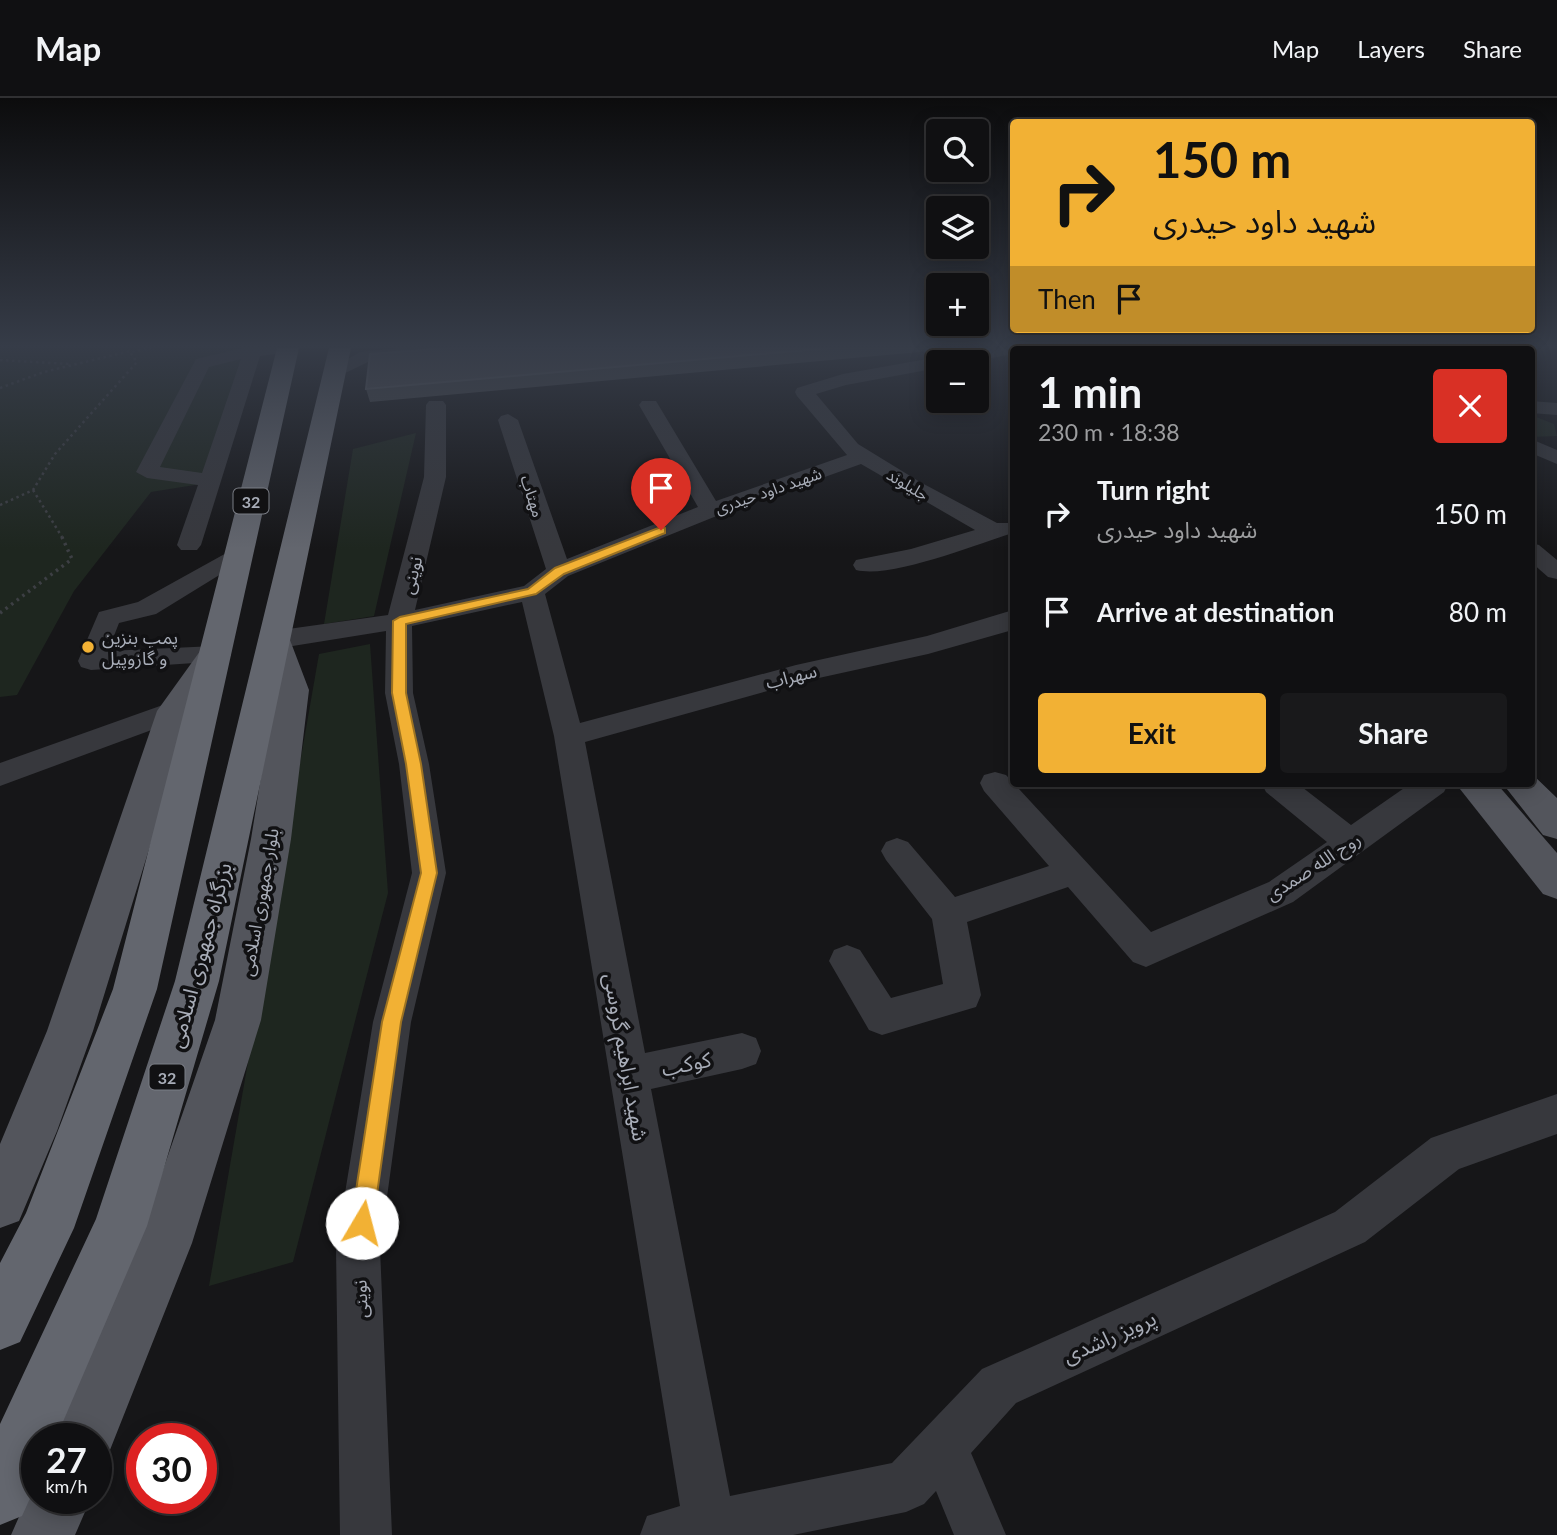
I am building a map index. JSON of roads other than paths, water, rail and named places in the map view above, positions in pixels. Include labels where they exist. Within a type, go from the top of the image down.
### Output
[{"type":"highway","name":"32","points":[[0,1322],[47,1228],[135,989],[271,415]]},
{"type":"highway","name":"32","points":[[274,640],[325,415]]},
{"type":"highway","name":"بزرگراه جمهوری اسلامی","points":[[0,1494],[120,1226],[197,981],[274,640]]},
{"type":"main road","name":"بلوار جمهوری اسلامی","points":[[89,1423],[165,1243],[238,1020],[273,826],[292,690],[274,640]]},
{"type":"main road","name":"32","points":[[0,1202],[32,1131],[70,1031],[174,711],[215,655]]},
{"type":"main road","points":[[1478,787],[1557,882]]},
{"type":"main road","points":[[44,1535],[53,1514]]},
{"type":"street","points":[[176,415],[147,472],[210,480]]},
{"type":"street","points":[[189,545],[231,415]]},
{"type":"street","name":"نوینی","points":[[366,1535],[358,1248],[392,1022],[429,873],[414,764],[399,693],[400,621],[435,477],[436,415]]},
{"type":"street","points":[[655,415],[711,510]]},
{"type":"street","name":"جلیلوند","points":[[823,415],[851,449],[938,502],[1004,529]]},
{"type":"street","name":"مهتاب","points":[[508,420],[546,581]]},
{"type":"street","name":"شهید داود حیدری","points":[[274,640],[400,621],[546,581],[711,510],[863,456]]},
{"type":"street","points":[[865,565],[895,562],[944,550],[1004,529]]},
{"type":"street","points":[[1535,539],[1557,539]]},
{"type":"street","points":[[215,655],[91,661],[107,618],[147,608],[239,553]]},
{"type":"street","name":"شهید ابراهیم گروسی","points":[[546,581],[569,736],[631,1075],[687,1530]]},
{"type":"street","name":"سهراب","points":[[569,736],[796,674],[940,641],[1000,625],[1010,620]]},
{"type":"street","points":[[0,775],[174,711]]},
{"type":"street","points":[[948,914],[1074,871],[995,783]]},
{"type":"street","points":[[1281,787],[1350,842]]},
{"type":"street","name":"روح الله صمدی","points":[[1074,871],[1146,951],[1281,892],[1429,787]]},
{"type":"street","points":[[847,961],[882,1017],[962,995],[948,914],[897,851]]},
{"type":"street","name":"کوکب","points":[[631,1075],[742,1051]]},
{"type":"street","name":"پرویز راشدی","points":[[687,1530],[906,1486],[999,1387],[1350,1227],[1446,1153],[1557,1114]]},
{"type":"street","points":[[943,1447],[980,1535]]},
{"type":"place","name":"پمپ بنزین و گازوپیل","points":[[88,647]]}]
